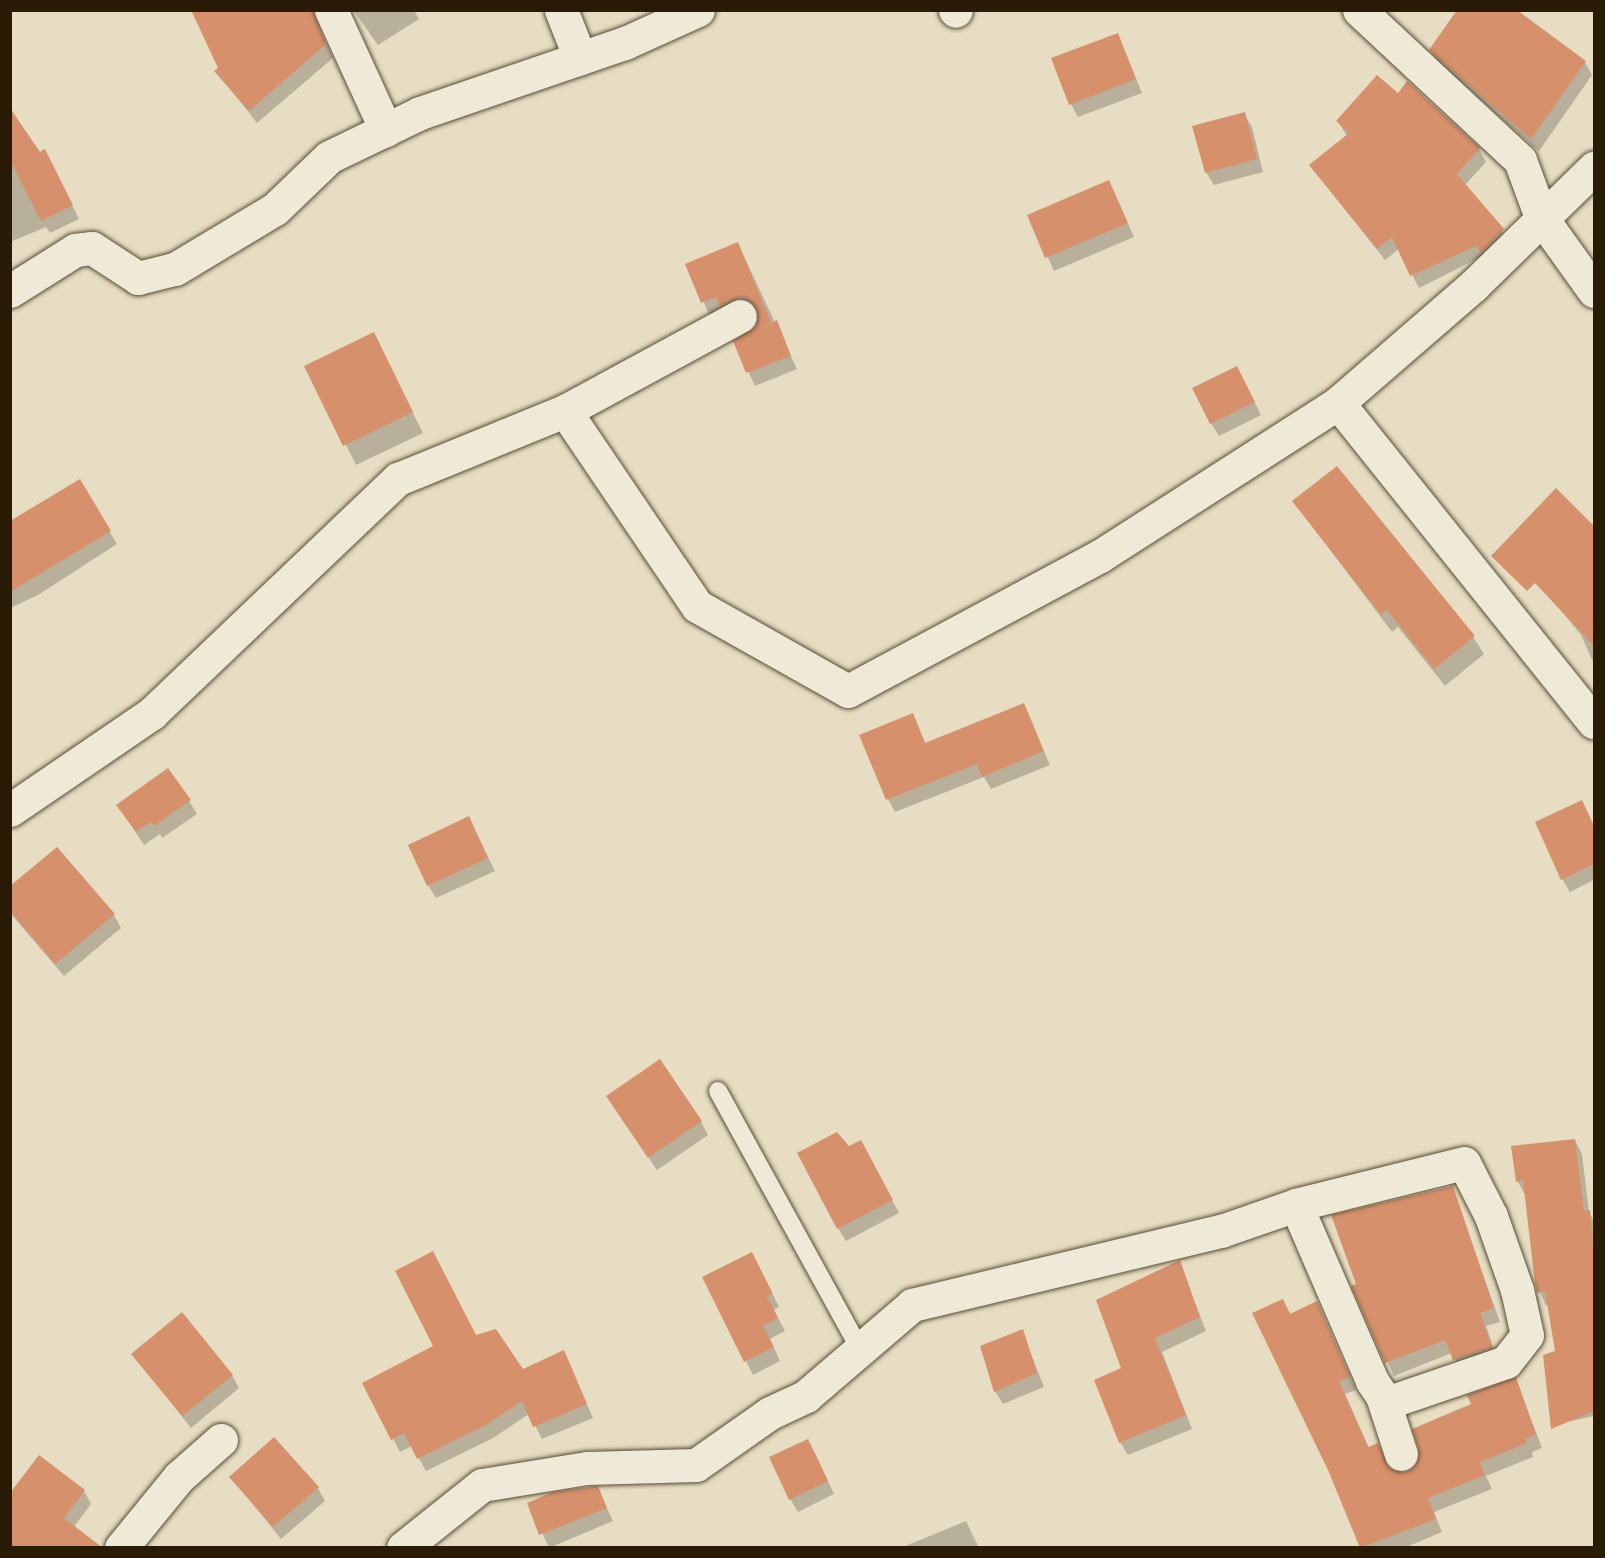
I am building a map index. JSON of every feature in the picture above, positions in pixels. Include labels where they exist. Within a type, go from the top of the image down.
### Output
[{"type":"street","points":[[331,10],[386,130]]},
{"type":"street","points":[[561,10],[580,58]]},
{"type":"street","points":[[10,291],[75,250],[92,249],[138,278],[175,269],[275,209],[330,157],[420,113],[580,58],[698,10]]},
{"type":"street","points":[[1359,10],[1520,160],[1541,216],[1594,291]]},
{"type":"street","points":[[565,411],[697,606],[848,691],[1101,556],[1338,403],[1474,285],[1541,216],[1594,168]]},
{"type":"street","points":[[10,810],[152,713],[398,479],[565,411],[740,316]]},
{"type":"street","points":[[1338,403],[1594,722]]},
{"type":"street","points":[[403,1548],[482,1485],[587,1468],[696,1465],[770,1413],[806,1396],[912,1305],[1221,1231],[1296,1205],[1464,1163],[1491,1216],[1517,1290],[1527,1335],[1506,1362],[1392,1401],[1382,1396]]},
{"type":"street","points":[[1296,1205],[1372,1381],[1382,1396],[1401,1454]]},
{"type":"street","points":[[121,1548],[179,1477],[221,1440]]},
{"type":"lane","points":[[718,1091],[861,1351]]},
{"type":"building","points":[[191,10],[313,10],[326,44],[249,111],[214,71],[218,68]]},
{"type":"building","points":[[1457,10],[1517,10],[1586,61],[1531,139],[1429,50]]},
{"type":"building","points":[[1118,33],[1136,79],[1069,105],[1051,58]]},
{"type":"building","points":[[1377,75],[1398,93],[1407,81],[1480,148],[1457,174],[1504,229],[1481,252],[1476,246],[1410,276],[1392,237],[1377,249],[1309,165],[1349,133],[1336,121]]},
{"type":"building","points":[[10,108],[40,152],[45,149],[73,205],[41,221],[10,160]]},
{"type":"building","points":[[1245,112],[1257,159],[1205,173],[1192,126]]},
{"type":"building","points":[[1109,180],[1128,223],[1045,258],[1027,215]]},
{"type":"building","points":[[738,242],[771,323],[777,320],[791,356],[746,373],[733,341],[756,326],[756,307],[741,297],[720,306],[716,297],[701,303],[685,264]]},
{"type":"building","points":[[374,332],[413,412],[343,446],[304,366]]},
{"type":"building","points":[[1237,366],[1255,402],[1210,424],[1192,388]]},
{"type":"building","points":[[1337,466],[1475,636],[1434,669],[1387,610],[1381,615],[1292,501]]},
{"type":"building","points":[[80,479],[111,531],[10,592],[10,521]]},
{"type":"building","points":[[1556,488],[1594,526],[1594,646],[1535,583],[1527,591],[1491,556]]},
{"type":"building","points":[[1024,703],[1044,751],[982,777],[977,764],[886,800],[859,735],[913,713],[925,743]]},
{"type":"building","points":[[168,768],[191,800],[154,826],[151,822],[136,832],[116,805]]},
{"type":"building","points":[[1582,800],[1594,826],[1594,864],[1561,880],[1535,822]]},
{"type":"building","points":[[469,816],[488,858],[427,886],[408,845]]},
{"type":"building","points":[[57,847],[115,914],[55,964],[10,911],[10,886]]},
{"type":"building","points":[[660,1059],[702,1121],[648,1158],[606,1096]]},
{"type":"building","points":[[837,1132],[849,1146],[861,1140],[893,1200],[837,1229],[797,1153]]},
{"type":"building","points":[[1575,1139],[1584,1211],[1590,1210],[1594,1257],[1594,1411],[1551,1429],[1543,1355],[1555,1351],[1545,1291],[1537,1293],[1535,1284],[1523,1180],[1516,1182],[1511,1146]]},
{"type":"building","points":[[1453,1186],[1494,1308],[1480,1313],[1492,1347],[1453,1360],[1445,1340],[1385,1363],[1351,1286],[1356,1284],[1331,1215]]},
{"type":"building","points":[[433,1251],[476,1335],[496,1329],[523,1369],[564,1350],[587,1404],[533,1427],[522,1401],[486,1425],[417,1459],[404,1433],[391,1440],[362,1383],[433,1346],[395,1271]]},
{"type":"building","points":[[752,1252],[773,1294],[767,1296],[778,1318],[763,1326],[774,1347],[744,1362],[702,1277]]},
{"type":"building","points":[[1180,1260],[1200,1317],[1155,1338],[1186,1415],[1119,1443],[1094,1380],[1121,1368],[1096,1300]]},
{"type":"building","points":[[1283,1299],[1290,1314],[1317,1301],[1350,1377],[1339,1381],[1368,1447],[1378,1443],[1389,1468],[1406,1472],[1415,1466],[1419,1449],[1412,1429],[1471,1404],[1467,1395],[1516,1377],[1536,1435],[1525,1439],[1527,1443],[1480,1462],[1485,1475],[1428,1498],[1436,1519],[1360,1548],[1328,1470],[1252,1313]]},
{"type":"building","points":[[182,1312],[233,1375],[182,1416],[131,1354]]},
{"type":"building","points":[[1023,1329],[1037,1373],[994,1392],[980,1346]]},
{"type":"building","points":[[274,1437],[319,1487],[273,1527],[229,1477]]},
{"type":"building","points":[[808,1439],[828,1481],[789,1500],[769,1457]]},
{"type":"building","points":[[39,1455],[85,1490],[64,1518],[103,1548],[10,1548],[10,1493]]},
{"type":"building","points":[[598,1486],[607,1508],[539,1535],[527,1503],[553,1492]]}]
